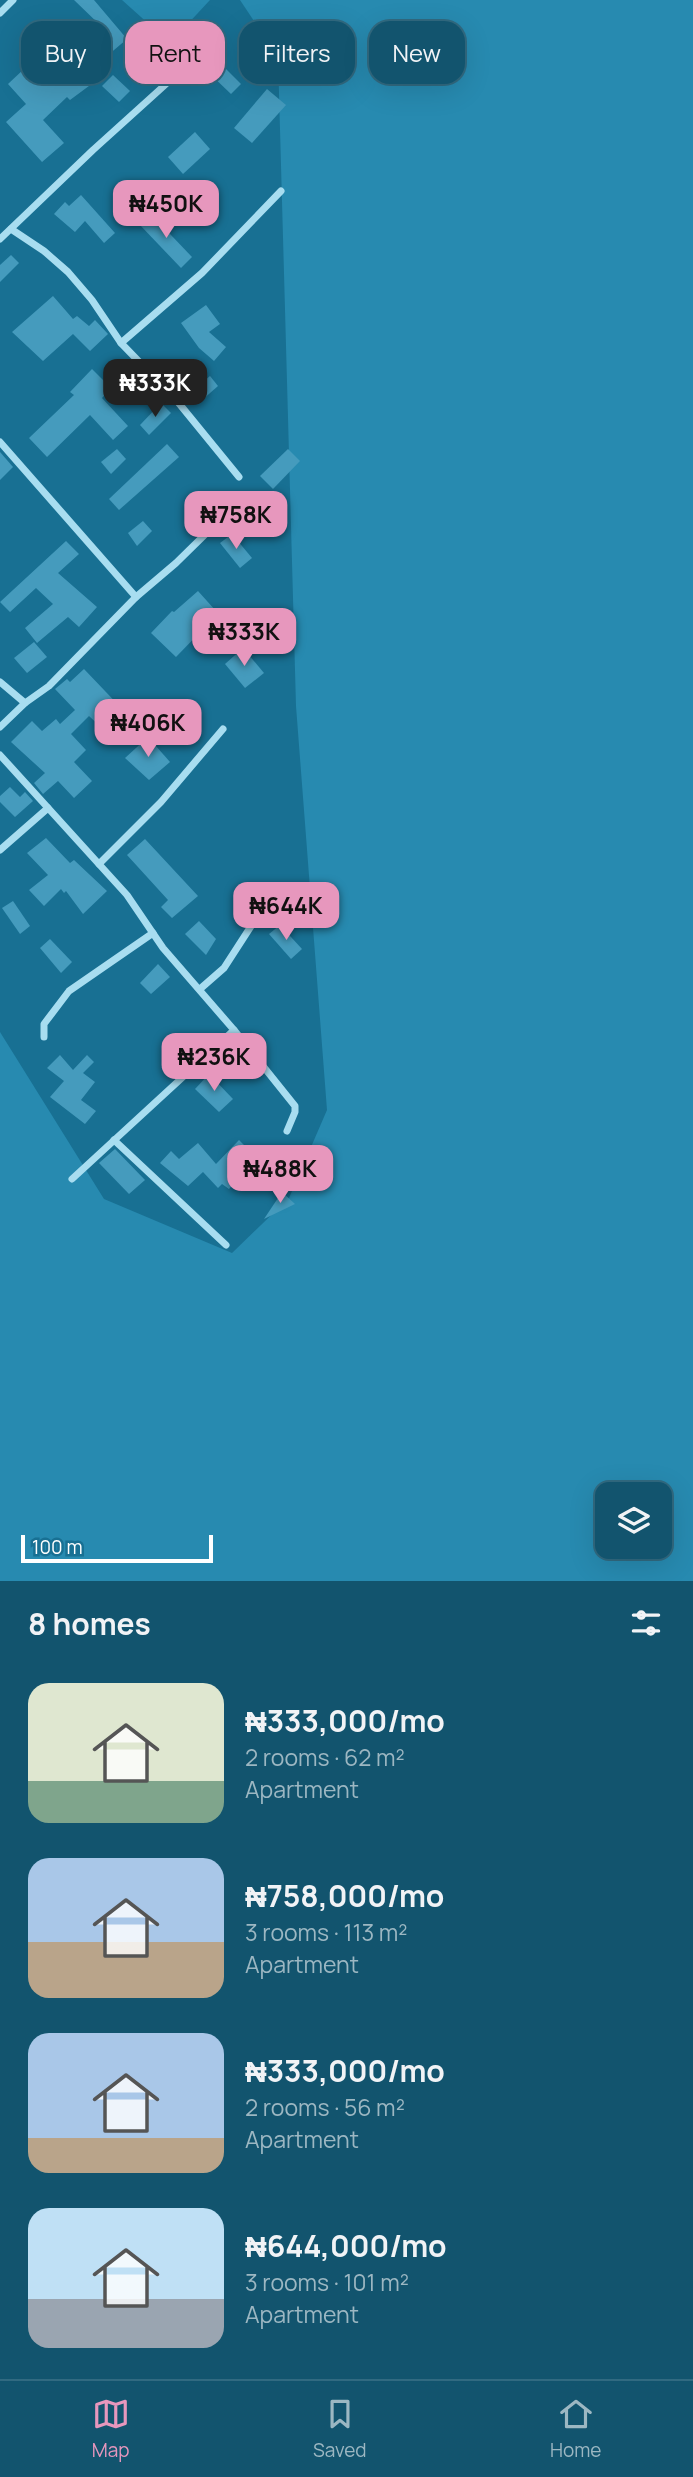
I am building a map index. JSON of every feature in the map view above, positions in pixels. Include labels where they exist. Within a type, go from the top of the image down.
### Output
[{"type":"street","points":[[0,13],[13,0]]},
{"type":"street","points":[[0,239],[166,84]]},
{"type":"street","points":[[121,342],[209,267],[281,191]]},
{"type":"street","points":[[11,229],[44,251],[68,272],[92,300],[121,342],[177,401],[239,477]]},
{"type":"street","points":[[0,442],[135,597]]},
{"type":"street","points":[[0,727],[49,686],[135,597],[176,564],[230,510]]},
{"type":"street","points":[[0,681],[25,704]]},
{"type":"street","points":[[99,864],[161,802],[223,729]]},
{"type":"street","points":[[0,755],[127,895],[153,933],[295,1106],[287,1131]]},
{"type":"street","points":[[0,850],[48,808]]},
{"type":"street","points":[[200,989],[224,968],[257,917]]},
{"type":"street","points":[[44,1037],[44,1024],[69,991],[153,933]]},
{"type":"street","points":[[72,1178],[234,1030]]},
{"type":"street","points":[[114,1140],[226,1245]]},
{"type":"shaded area","points":[[122,0],[210,0],[190,21],[145,21]]},
{"type":"shaded area","points":[[240,0],[693,0],[693,1581],[0,1581],[0,1032],[104,1199],[232,1253],[289,1198],[327,1110],[296,706],[279,84],[355,84],[355,21],[254,21]]},
{"type":"building","points":[[74,0],[94,0],[125,37],[125,41],[111,53],[111,21],[96,21]]},
{"type":"building","points":[[225,68],[241,84],[231,94],[221,84],[225,84]]},
{"type":"building","points":[[21,72],[21,84],[92,84],[70,100],[67,97],[43,120],[64,143],[42,162],[6,122],[26,104],[8,84]]},
{"type":"building","points":[[113,75],[130,91],[119,102],[102,86],[111,84]]},
{"type":"building","points":[[267,89],[286,105],[252,143],[234,128]]},
{"type":"building","points":[[195,132],[210,149],[183,174],[168,157]]},
{"type":"building","points":[[81,195],[115,233],[104,243],[85,221],[75,232],[54,214],[65,202],[69,206]]},
{"type":"building","points":[[150,213],[192,257],[181,268],[139,224]]},
{"type":"building","points":[[11,255],[19,263],[0,282],[0,265]]},
{"type":"building","points":[[53,296],[73,319],[77,316],[89,326],[95,320],[108,334],[90,351],[73,334],[43,361],[12,332]]},
{"type":"building","points":[[206,305],[220,324],[209,332],[226,347],[214,361],[199,348],[181,323]]},
{"type":"building","points":[[92,369],[111,388],[102,398],[128,426],[113,440],[90,415],[47,457],[29,438],[74,395],[70,392]]},
{"type":"building","points":[[210,376],[218,386],[201,401],[192,391]]},
{"type":"building","points":[[161,403],[171,413],[149,435],[140,425]]},
{"type":"building","points":[[167,444],[179,457],[119,510],[109,499]]},
{"type":"building","points":[[117,449],[126,459],[111,474],[101,462]]},
{"type":"building","points":[[288,449],[300,461],[273,489],[260,476]]},
{"type":"building","points":[[0,452],[13,467],[0,480]]},
{"type":"building","points":[[143,521],[152,531],[137,546],[128,533]]},
{"type":"building","points":[[232,534],[252,558],[240,568],[220,543]]},
{"type":"building","points":[[66,541],[79,554],[58,573],[97,607],[79,627],[68,617],[37,643],[25,628],[53,604],[36,588],[10,612],[0,602]]},
{"type":"building","points":[[198,591],[225,621],[213,631],[207,625],[176,657],[151,633],[172,611]]},
{"type":"building","points":[[34,642],[47,657],[27,673],[14,658]]},
{"type":"building","points":[[243,648],[264,673],[245,688],[225,664]]},
{"type":"building","points":[[84,669],[126,713],[105,731],[89,716],[71,734],[86,750],[74,762],[92,781],[74,798],[58,781],[43,794],[34,783],[45,773],[11,742],[32,721],[42,731],[56,719],[60,724],[75,710],[55,689],[67,679],[70,682]]},
{"type":"building","points":[[148,737],[170,762],[149,780],[125,758]]},
{"type":"building","points":[[10,787],[20,797],[25,792],[33,801],[15,817],[0,802],[0,796]]},
{"type":"building","points":[[46,838],[70,863],[74,860],[107,891],[83,914],[66,891],[64,893],[61,889],[44,906],[29,890],[48,875],[27,853]]},
{"type":"building","points":[[145,839],[198,896],[172,918],[161,907],[168,900],[127,855]]},
{"type":"building","points":[[13,901],[30,926],[20,934],[2,908]]},
{"type":"building","points":[[199,921],[216,939],[206,955],[185,934]]},
{"type":"building","points":[[280,925],[302,949],[291,959],[269,934]]},
{"type":"building","points":[[50,939],[72,962],[61,973],[40,948]]},
{"type":"building","points":[[158,964],[170,977],[151,994],[140,983]]},
{"type":"building","points":[[60,1055],[73,1070],[87,1055],[94,1062],[83,1073],[95,1082],[81,1100],[96,1111],[85,1124],[50,1097],[64,1081],[47,1068]]},
{"type":"building","points":[[209,1074],[233,1099],[219,1112],[195,1089]]},
{"type":"building","points":[[239,1140],[251,1152],[230,1172],[239,1178],[229,1189],[222,1184],[218,1188],[203,1172],[188,1186],[160,1163],[171,1151],[179,1159],[198,1143],[216,1164]]},
{"type":"building","points":[[115,1149],[145,1180],[129,1194],[99,1163]]},
{"type":"building","points":[[276,1153],[287,1164],[277,1174],[265,1163]]},
{"type":"building","points":[[282,1192],[295,1204],[264,1219]]}]
